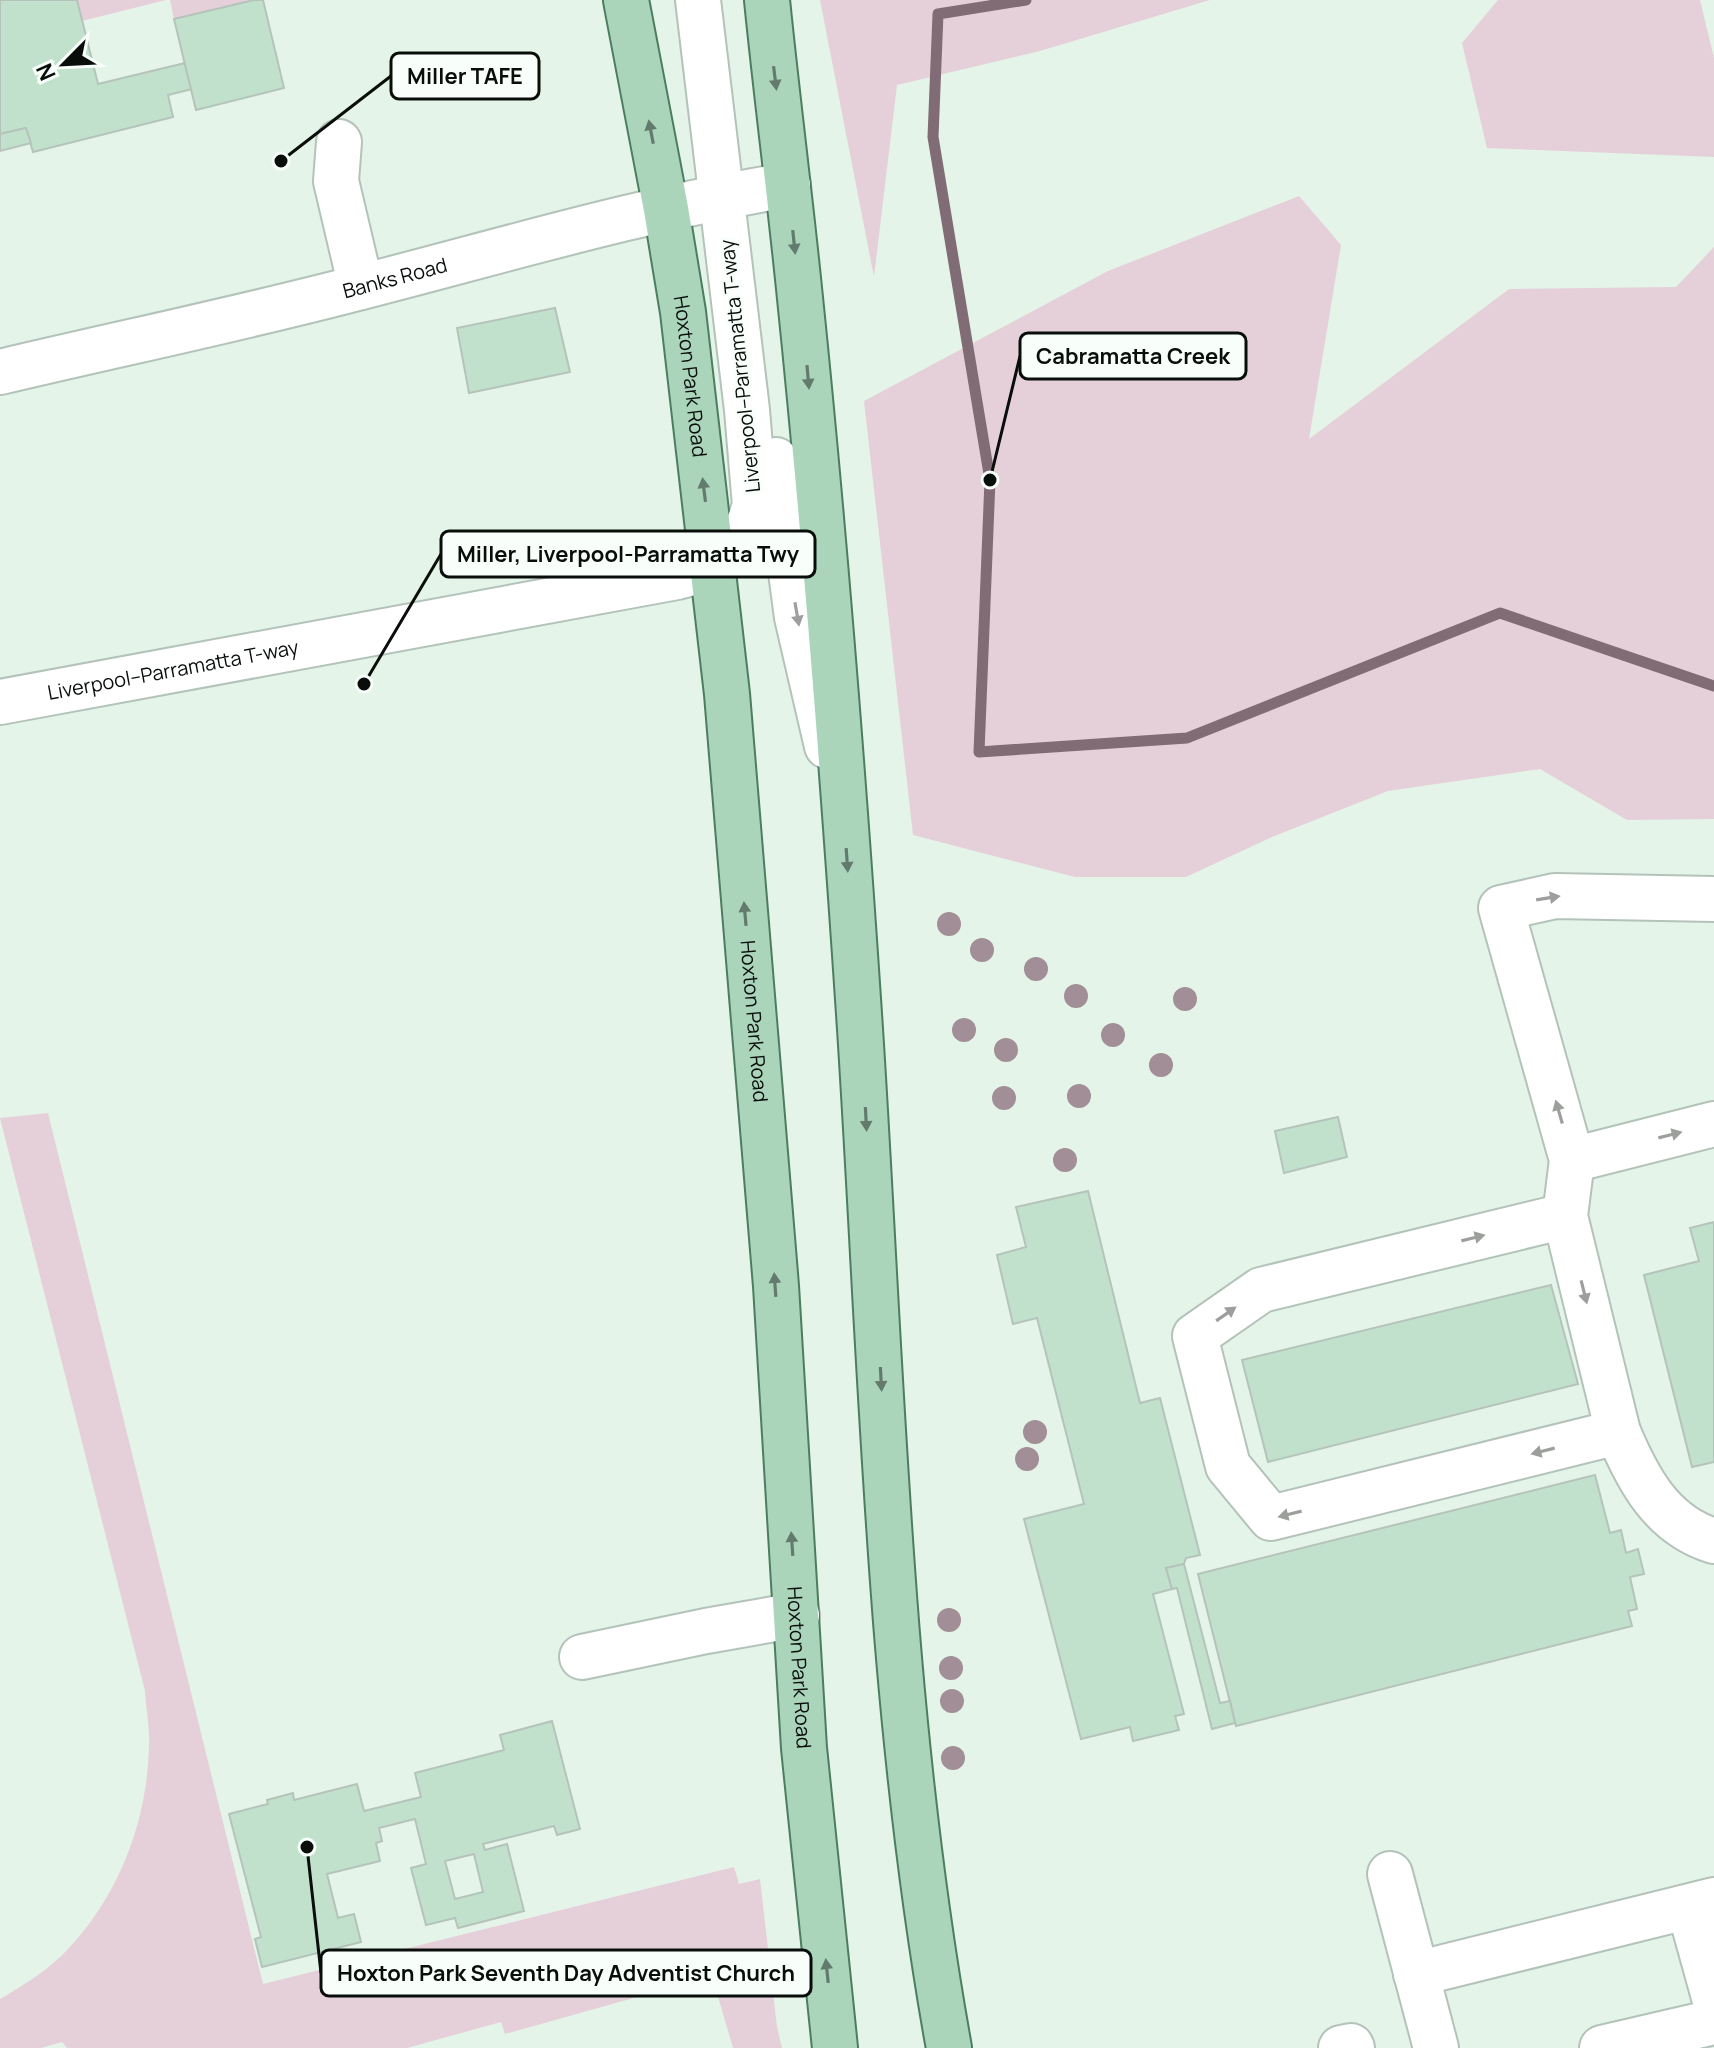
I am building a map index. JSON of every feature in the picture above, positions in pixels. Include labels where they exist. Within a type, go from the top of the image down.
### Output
[{"type":"main road","name":"Hoxton Park Road","points":[[626,0],[683,312],[727,694],[774,1271],[804,1748],[835,2048]]},
{"type":"main road","points":[[767,0],[801,300],[844,817],[902,1707],[953,1984],[949,2048]]},
{"type":"street","name":"Liverpool–Parramatta T-way","points":[[0,702],[642,584],[713,568],[741,545],[755,506],[698,0]]},
{"type":"street","points":[[339,142],[336,181],[361,287]]},
{"type":"street","name":"Banks Road","points":[[0,372],[361,287],[666,209],[788,185]]},
{"type":"street","points":[[735,319],[776,455],[797,617],[844,817]]},
{"type":"street","points":[[1714,899],[1555,896],[1501,908],[1572,1160],[1565,1216],[1618,1432],[1632,1465],[1654,1502],[1682,1527],[1714,1541]]},
{"type":"street","points":[[1572,1160],[1714,1124]]},
{"type":"street","points":[[1565,1216],[1261,1290],[1195,1336],[1228,1466],[1271,1518],[1618,1432]]},
{"type":"street","points":[[582,1657],[797,1615]]},
{"type":"street","points":[[1390,1874],[1436,2048]]},
{"type":"street","points":[[1416,1974],[1701,1903],[1714,1997]]},
{"type":"street","points":[[1602,2048],[1714,2022]]},
{"type":"street","points":[[1341,2048],[1352,2048]]},
{"type":"shaded area","points":[[77,0],[166,0],[82,21]]},
{"type":"shaded area","points":[[170,0],[254,0],[174,19]]},
{"type":"shaded area","points":[[820,0],[1210,0],[1040,51],[897,85],[874,277]]},
{"type":"shaded area","points":[[1498,0],[1700,0],[1714,58],[1714,157],[1487,148],[1462,43]]},
{"type":"shaded area","points":[[1299,196],[1341,245],[1309,439],[1509,289],[1676,287],[1714,247],[1714,819],[1627,820],[1540,769],[1388,791],[1272,837],[1186,877],[1075,877],[913,835],[864,401],[1108,271]]},
{"type":"shaded area","points":[[48,1113],[263,1984],[734,1867],[739,1884],[760,1879],[782,2048],[733,2048],[712,1976],[505,2034],[501,2022],[407,2048],[67,2048],[62,2042],[41,2048],[0,2048],[0,1999],[62,1956],[87,1927],[116,1880],[143,1802],[149,1747],[145,1691],[0,1118]]},
{"type":"building","points":[[0,0],[77,0],[98,84],[185,63],[192,89],[168,95],[173,117],[33,152],[26,128],[0,134]]},
{"type":"building","points":[[263,0],[284,88],[196,110],[174,19]]},
{"type":"building","points":[[26,128],[31,143],[0,151],[0,134]]},
{"type":"building","points":[[555,308],[570,372],[469,393],[457,328]]},
{"type":"building","points":[[1338,1117],[1347,1157],[1284,1173],[1275,1131]]},
{"type":"building","points":[[1088,1191],[1140,1403],[1160,1398],[1200,1555],[1186,1558],[1184,1564],[1166,1568],[1172,1589],[1153,1594],[1184,1714],[1175,1716],[1179,1730],[1133,1741],[1130,1727],[1081,1739],[1024,1519],[1084,1504],[1037,1318],[1013,1324],[997,1255],[1026,1247],[1016,1207]]},
{"type":"building","points":[[1714,1222],[1714,1462],[1692,1467],[1644,1275],[1699,1261],[1690,1228]]},
{"type":"building","points":[[1551,1285],[1578,1384],[1268,1462],[1242,1360]]},
{"type":"building","points":[[1595,1475],[1610,1533],[1621,1530],[1626,1553],[1638,1549],[1644,1574],[1630,1577],[1637,1609],[1628,1611],[1632,1626],[1236,1726],[1198,1574]]},
{"type":"building","points":[[1184,1564],[1220,1703],[1230,1701],[1235,1723],[1212,1729],[1177,1588],[1172,1589],[1166,1568]]},
{"type":"building","points":[[552,1721],[580,1829],[557,1835],[554,1826],[483,1844],[485,1850],[507,1844],[524,1911],[458,1928],[455,1918],[426,1925],[411,1868],[426,1864],[415,1819],[379,1828],[382,1841],[376,1843],[380,1861],[327,1874],[338,1918],[354,1914],[361,1942],[262,1967],[255,1939],[261,1937],[229,1814],[268,1804],[267,1800],[293,1793],[294,1800],[357,1784],[364,1811],[421,1797],[415,1773],[504,1750],[500,1735]],"holes":[[[474,1854],[483,1892],[455,1899],[445,1861]]]},
{"type":"waterway","points":[[1026,0],[938,14],[933,137],[990,480],[979,752],[1187,738],[1500,613],[1714,686]]},
{"type":"place","name":"Miller TAFE","points":[[281,161]]},
{"type":"place","name":"Cabramatta Creek","points":[[990,480]]},
{"type":"place","name":"Miller, Liverpool-Parramatta Twy","points":[[364,684]]},
{"type":"place","name":"Hoxton Park Seventh Day Adventist Church","points":[[307,1847]]}]
